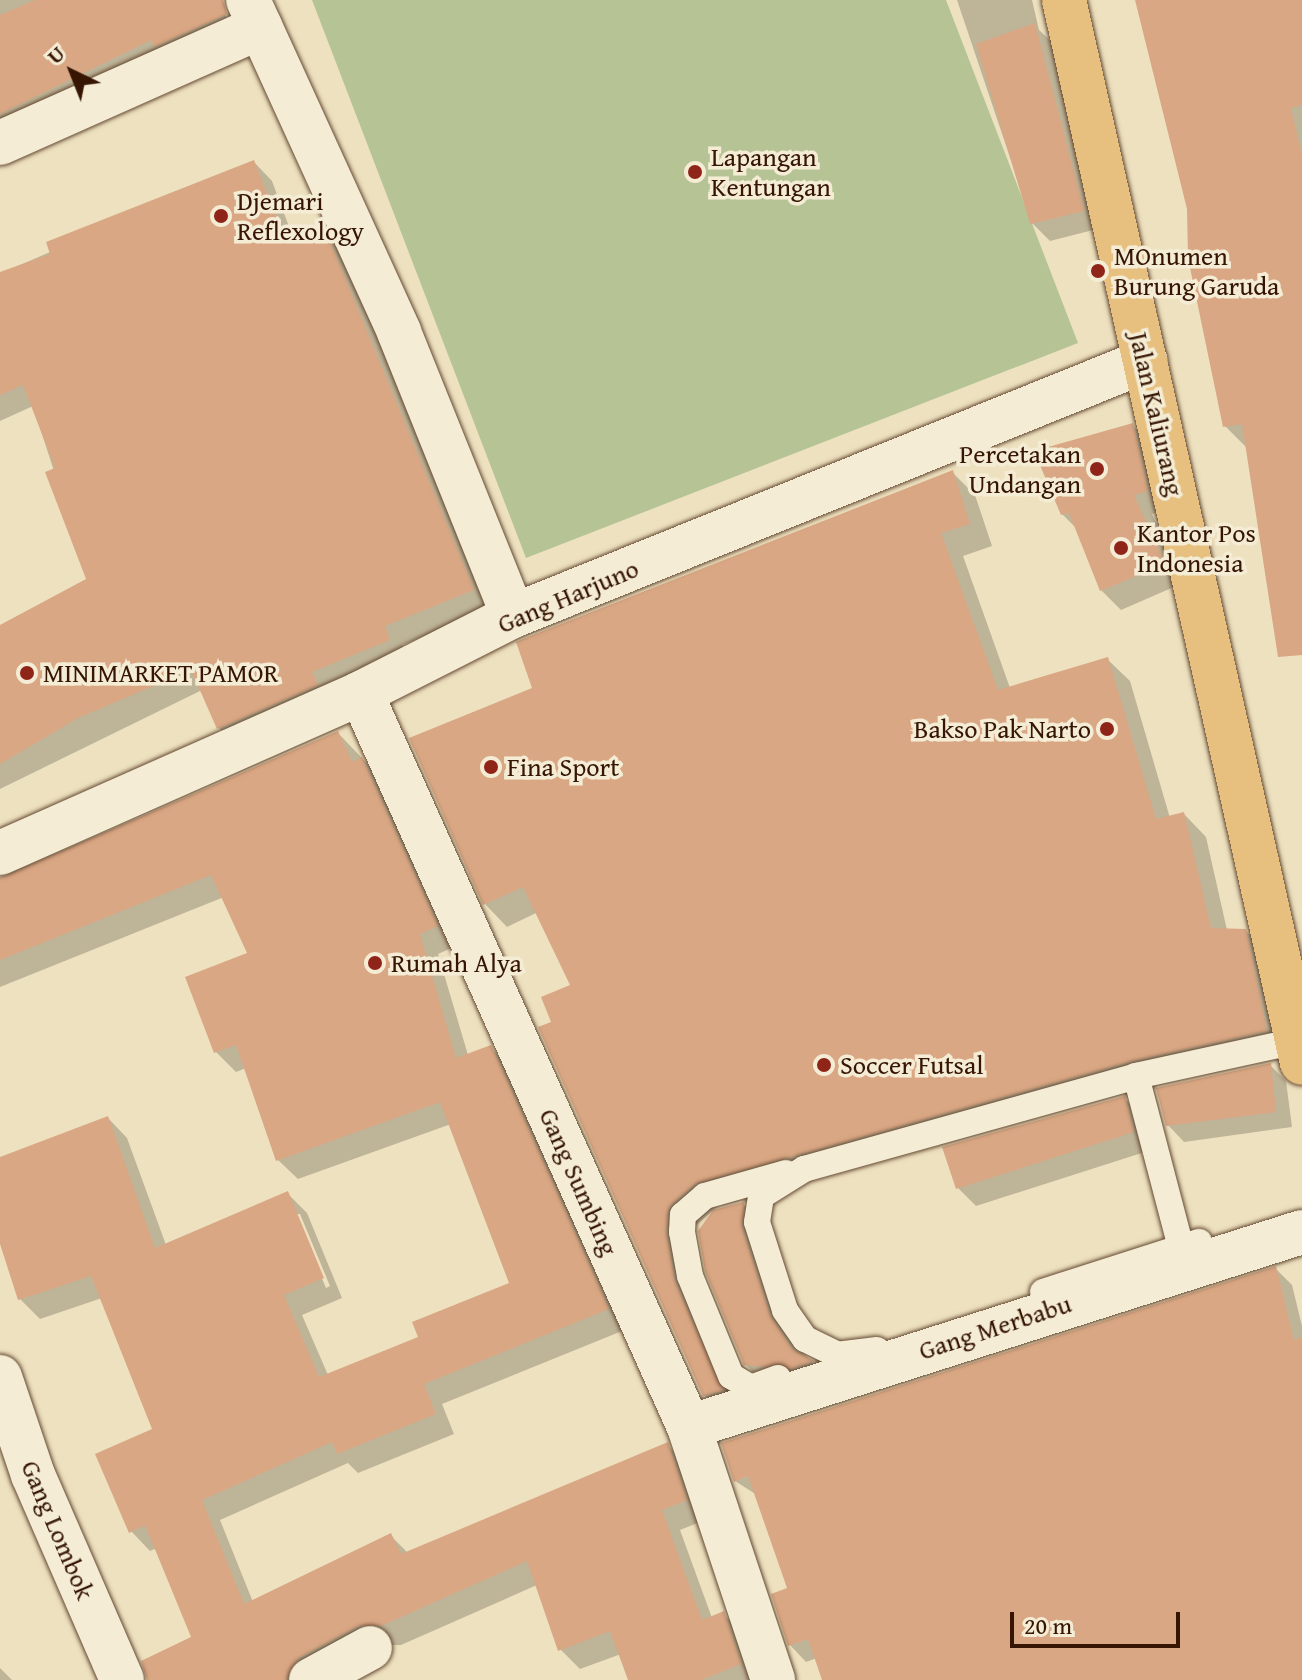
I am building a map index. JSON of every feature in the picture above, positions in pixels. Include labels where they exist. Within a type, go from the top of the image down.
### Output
[{"type":"main road","name":"Jalan Kaliurang","points":[[1064,0],[1299,1052]]},
{"type":"street","points":[[0,143],[254,13],[399,332],[513,616]]},
{"type":"street","name":"Gang Harjuno","points":[[0,853],[361,693],[513,616],[1145,361]]},
{"type":"street","name":"Gang Sumbing","points":[[361,693],[689,1427],[773,1680]]},
{"type":"street","name":"Gang Merbabu","points":[[689,1427],[1302,1232]]},
{"type":"street","name":"Gang Lombok","points":[[0,1377],[33,1475],[122,1680]]},
{"type":"street","points":[[311,1680],[370,1648]]},
{"type":"lane","points":[[1299,1052],[1136,1076],[705,1196],[683,1215],[682,1250],[736,1381],[751,1388],[838,1355],[871,1352],[1302,1209]]},
{"type":"lane","points":[[1136,1076],[1181,1248]]},
{"type":"lane","points":[[804,1169],[754,1208],[785,1310],[805,1339],[838,1355]]},
{"type":"green space","name":"Lapangan Kentungan","points":[[312,0],[946,0],[1078,343],[526,558]]},
{"type":"building","points":[[35,0],[223,0],[227,14],[154,47],[151,40],[0,114],[0,15]]},
{"type":"building","points":[[1135,0],[1302,0],[1302,105],[1291,108],[1302,156],[1302,655],[1278,657],[1242,424],[1223,427],[1188,258],[1187,209]]},
{"type":"building","points":[[1035,23],[1084,211],[1030,224],[976,44]]},
{"type":"building","points":[[254,160],[285,241],[323,225],[474,590],[385,626],[390,640],[312,672],[318,685],[217,729],[191,670],[78,718],[0,764],[0,625],[86,579],[45,472],[55,468],[23,385],[0,395],[0,272],[50,254],[46,242]]},
{"type":"building","points":[[1133,423],[1148,491],[1134,495],[1165,564],[1100,591],[1069,513],[1061,515],[1034,451]]},
{"type":"building","points":[[953,470],[970,524],[941,533],[998,690],[1108,657],[1156,819],[1184,812],[1211,928],[1246,929],[1267,1031],[1132,1061],[695,1184],[669,1207],[666,1231],[675,1282],[723,1390],[703,1396],[538,1027],[551,1022],[541,997],[570,985],[523,887],[483,905],[409,738],[532,688],[516,642]]},
{"type":"building","points":[[338,731],[352,762],[362,757],[438,926],[420,934],[456,1058],[491,1045],[609,1309],[424,1384],[436,1414],[337,1454],[332,1442],[202,1500],[244,1604],[391,1533],[401,1554],[668,1442],[687,1500],[662,1510],[702,1620],[724,1611],[741,1664],[701,1680],[628,1680],[610,1631],[558,1651],[527,1561],[381,1626],[358,1626],[298,1658],[286,1680],[147,1680],[141,1661],[191,1637],[145,1525],[129,1533],[95,1454],[152,1429],[91,1276],[18,1300],[0,1244],[0,1157],[108,1116],[155,1248],[288,1191],[324,1278],[284,1295],[319,1377],[418,1337],[412,1322],[509,1283],[440,1102],[276,1161],[236,1045],[214,1053],[185,977],[247,953],[211,875],[0,960],[0,878]]},
{"type":"building","points":[[1271,1063],[1276,1112],[1166,1126],[1156,1088]]},
{"type":"building","points":[[1125,1096],[1134,1132],[956,1189],[942,1147]]},
{"type":"building","points":[[744,1202],[742,1227],[770,1315],[792,1349],[814,1361],[790,1369],[744,1365],[705,1271],[698,1231],[713,1210]]},
{"type":"building","points":[[1276,1266],[1294,1340],[1302,1337],[1302,1680],[822,1680],[808,1639],[788,1646],[771,1594],[787,1588],[748,1476],[734,1482],[721,1443]]},
{"type":"place","name":"Lapangan Kentungan","points":[[695,172]]},
{"type":"place","name":"Djemari Reflexology","points":[[221,216]]},
{"type":"place","name":"MOnumen Burung Garuda","points":[[1098,271]]},
{"type":"place","name":"Percetakan Undangan","points":[[1097,469]]},
{"type":"place","name":"Kantor Pos Indonesia","points":[[1121,548]]},
{"type":"place","name":"MINIMARKET PAMOR","points":[[27,673]]},
{"type":"place","name":"Bakso Pak Narto","points":[[1107,729]]},
{"type":"place","name":"Fina Sport","points":[[491,767]]},
{"type":"place","name":"Rumah Alya","points":[[375,963]]},
{"type":"place","name":"Soccer Futsal","points":[[824,1065]]}]
